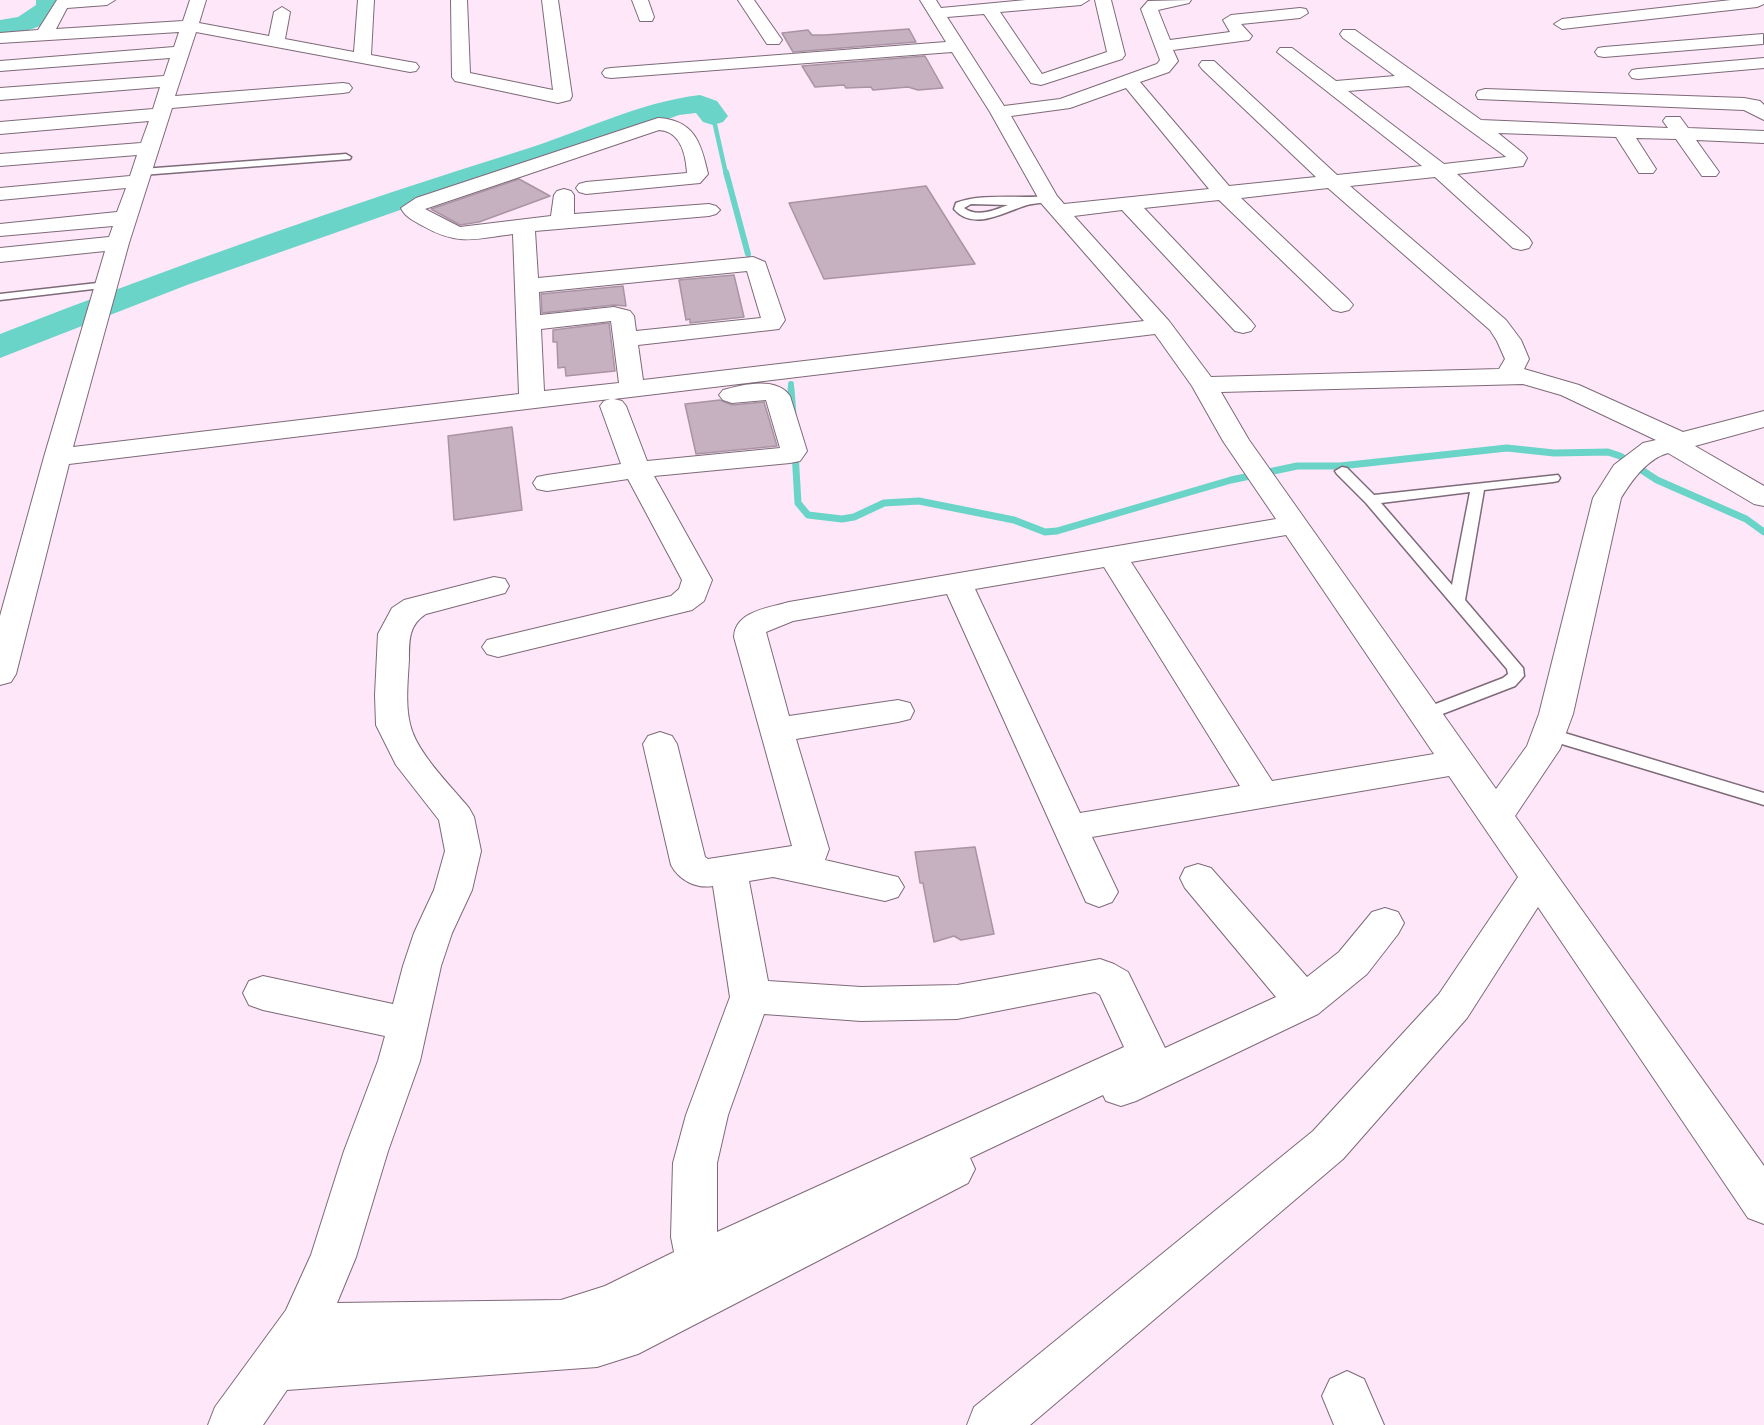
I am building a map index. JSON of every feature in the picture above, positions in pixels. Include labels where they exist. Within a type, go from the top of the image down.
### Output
[{"type":"street","points":[[47,28],[61,4],[107,0]]},
{"type":"street","points":[[0,674],[57,457],[118,243],[199,0]]},
{"type":"street","points":[[362,59],[366,0]]},
{"type":"street","points":[[459,0],[461,77],[558,97],[563,96],[550,0]]},
{"type":"street","points":[[640,0],[646,17]]},
{"type":"street","points":[[746,0],[773,40]]},
{"type":"street","points":[[931,6],[989,8],[1048,1],[1081,0]]},
{"type":"street","points":[[989,8],[1036,79],[1041,80],[1116,55],[1103,0]]},
{"type":"street","points":[[999,112],[1063,104],[1167,65],[1169,61],[1149,9],[1154,4],[1183,0]]},
{"type":"street","points":[[1562,24],[1758,2]]},
{"type":"street","points":[[931,6],[955,47],[999,112],[1052,205],[1161,326],[1204,385],[1236,441],[1764,1203]]},
{"type":"street","points":[[276,42],[282,12]]},
{"type":"street","points":[[1163,46],[1243,36],[1231,23],[1232,20],[1300,13]]},
{"type":"street","points":[[0,38],[47,28],[145,14]]},
{"type":"street","points":[[47,28],[189,26],[410,67]]},
{"type":"street","points":[[1052,205],[1127,203],[1516,162],[1517,158],[1512,152],[1349,34]]},
{"type":"street","points":[[1604,52],[1764,42]]},
{"type":"street","points":[[611,73],[955,47]]},
{"type":"street","points":[[0,66],[181,52]]},
{"type":"street","points":[[1286,52],[1441,171],[1521,243]]},
{"type":"street","points":[[1638,74],[1764,63]]},
{"type":"street","points":[[1275,68],[1302,64]]},
{"type":"street","points":[[1208,65],[1333,182],[1498,325],[1509,340],[1517,359],[1508,375]]},
{"type":"street","points":[[1726,67],[1754,84]]},
{"type":"street","points":[[1128,79],[1224,193],[1341,305]]},
{"type":"street","points":[[1332,87],[1411,80]]},
{"type":"street","points":[[0,94],[171,81]]},
{"type":"street","points":[[0,128],[343,88]]},
{"type":"street","points":[[1485,96],[1744,104],[1753,105],[1764,114]]},
{"type":"street","points":[[1565,98],[1584,130]]},
{"type":"street","points":[[1657,101],[1709,172]]},
{"type":"street","points":[[586,188],[693,179],[698,174],[693,151],[680,128],[668,123],[657,124],[423,202],[412,208],[413,211],[449,232],[459,234],[533,211],[564,195],[693,151]]},
{"type":"street","points":[[1476,126],[1764,137]]},
{"type":"street","points":[[1623,132],[1646,169]]},
{"type":"street","points":[[0,160],[150,148]]},
{"type":"street","points":[[0,194],[140,176]]},
{"type":"street","points":[[559,222],[563,215],[564,195]]},
{"type":"street","points":[[1127,203],[1243,326]]},
{"type":"street","points":[[533,211],[559,222],[709,210]]},
{"type":"street","points":[[533,211],[527,286],[537,409]]},
{"type":"street","points":[[0,230],[126,218]]},
{"type":"street","points":[[0,255],[118,243]]},
{"type":"street","points":[[527,286],[738,265],[769,372]]},
{"type":"street","points":[[498,647],[681,603],[693,594],[697,580],[637,470],[640,396],[622,316],[614,314],[529,323]]},
{"type":"street","points":[[57,457],[537,409],[640,396],[769,372],[1161,326]]},
{"type":"street","points":[[626,339],[755,327]]},
{"type":"street","points":[[1204,385],[1508,375],[1542,380],[1570,390],[1764,498]]},
{"type":"street","points":[[547,483],[637,470],[790,455],[794,451],[777,396],[773,393],[640,396]]},
{"type":"street","points":[[1496,816],[1543,749],[1556,714],[1607,498],[1624,471],[1668,444],[1764,419]]},
{"type":"street","points":[[660,744],[689,864],[698,871],[708,873],[808,857],[811,849],[750,637],[750,628],[758,622],[789,612],[1294,525]]},
{"type":"street","points":[[1112,556],[1263,795]]},
{"type":"street","points":[[957,583],[1099,892]]},
{"type":"street","points":[[233,1425],[303,1327],[333,1257],[366,1151],[399,1061],[422,966],[433,933],[453,890],[464,851],[456,817],[408,756],[393,725],[391,695],[394,634],[403,615],[415,607],[494,586]]},
{"type":"street","points":[[777,730],[898,711]]},
{"type":"street","points":[[1069,828],[1458,762]]},
{"type":"street","points":[[770,863],[885,887]]},
{"type":"street","points":[[699,1263],[694,1237],[695,1162],[707,1115],[750,997],[742,939],[728,870]]},
{"type":"street","points":[[992,1425],[1328,1145],[1453,1006],[1538,877]]},
{"type":"street","points":[[1198,878],[1304,1002]]},
{"type":"street","points":[[274,1367],[597,1343],[638,1330],[686,1303],[972,1160],[1304,1002],[1353,963],[1385,922]]},
{"type":"street","points":[[303,1327],[561,1324],[613,1307],[699,1263],[1142,1058],[1145,1051],[1144,1043],[1114,984],[1100,975],[957,1002],[861,1005],[750,997]]},
{"type":"street","points":[[263,993],[408,1024]]},
{"type":"lane","points":[[140,176],[346,158]]},
{"type":"lane","points":[[1023,202],[980,216],[968,215],[959,209],[960,205],[970,201],[1023,202],[1052,205]]},
{"type":"lane","points":[[3,298],[105,289]]},
{"type":"lane","points":[[1342,471],[1371,500],[1515,668],[1516,676],[1509,682],[1426,714]]},
{"type":"lane","points":[[1371,500],[1553,478]]},
{"type":"lane","points":[[1457,600],[1478,487]]},
{"type":"lane","points":[[1548,735],[1764,799]]},
{"type":"building","points":[[909,29],[916,42],[793,52],[782,33],[808,30],[812,35],[825,35]]},
{"type":"building","points":[[925,56],[943,88],[918,90],[908,87],[873,90],[871,87],[846,88],[844,85],[815,87],[802,66]]},
{"type":"building","points":[[519,179],[550,196],[479,222],[460,225],[431,209]]},
{"type":"building","points":[[926,186],[975,264],[824,279],[789,203]]},
{"type":"building","points":[[734,275],[744,317],[690,323],[690,319],[686,320],[679,280]]},
{"type":"building","points":[[623,286],[626,306],[614,305],[542,313],[541,294]]},
{"type":"building","points":[[609,323],[615,371],[566,376],[565,367],[558,368],[557,342],[553,342],[553,330]]},
{"type":"building","points":[[720,400],[732,405],[764,402],[777,446],[696,454],[685,404]]},
{"type":"building","points":[[512,427],[522,510],[454,520],[448,436]]},
{"type":"building","points":[[975,847],[994,934],[961,940],[954,936],[934,942],[915,852]]},
{"type":"waterway","points":[[0,28],[26,23],[48,8],[49,0]]},
{"type":"waterway","points":[[0,347],[175,278],[426,190],[541,154],[674,107],[700,104],[707,107],[713,116]]},
{"type":"waterway","points":[[713,116],[726,174]]},
{"type":"waterway","points":[[726,172],[748,254]]},
{"type":"waterway","points":[[791,384],[791,389]]},
{"type":"waterway","points":[[791,389],[793,415]]},
{"type":"waterway","points":[[795,452],[798,503],[808,515],[842,519],[854,517],[884,503],[919,501],[1014,520],[1045,532],[1057,531],[1231,480],[1297,466],[1340,466],[1507,448],[1554,453],[1608,452],[1620,456],[1657,480],[1746,519],[1764,532]]}]
